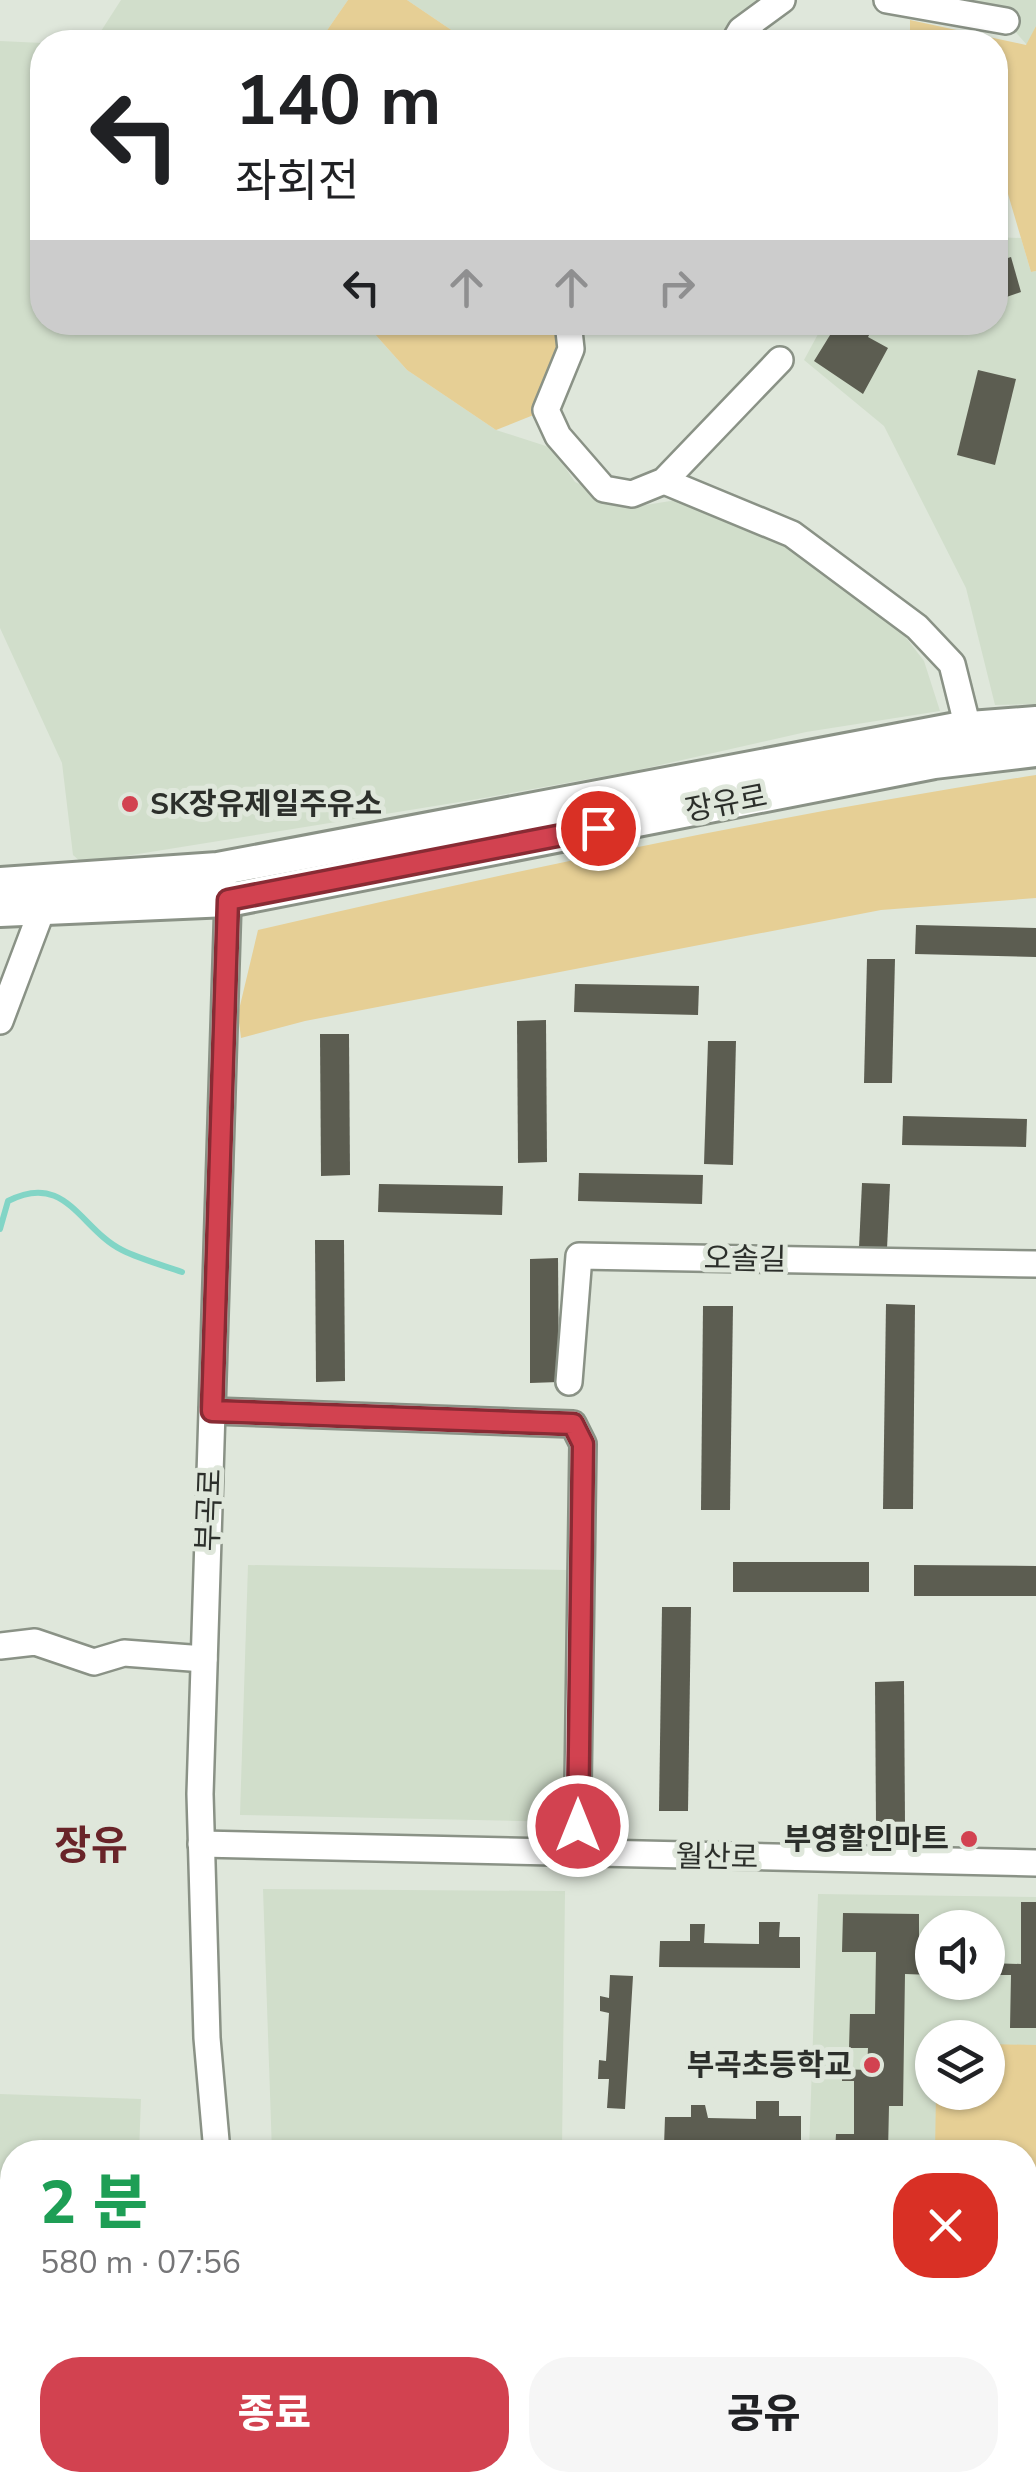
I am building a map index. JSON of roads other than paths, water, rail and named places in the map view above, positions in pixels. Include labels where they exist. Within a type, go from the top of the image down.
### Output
[{"type":"main road","name":"장유로","points":[[0,884],[223,884],[968,728],[1036,723]]},
{"type":"main road","name":"장유로","points":[[0,910],[223,884],[915,766],[1036,750]]},
{"type":"street","points":[[741,30],[782,0]]},
{"type":"street","points":[[887,0],[1006,22]]},
{"type":"street","points":[[569,335],[571,349],[546,410],[558,436],[604,489],[632,494],[664,481],[780,360]]},
{"type":"street","points":[[664,481],[792,534],[846,570],[917,627],[952,664],[968,728]]},
{"type":"street","name":"부곡로","points":[[216,2140],[207,2038],[201,1844],[223,884]]},
{"type":"street","points":[[0,1021],[43,906]]},
{"type":"street","name":"오솔길","points":[[569,1382],[579,1256],[1036,1264]]},
{"type":"street","points":[[212,1411],[573,1424],[583,1444],[577,1854]]},
{"type":"street","points":[[0,1646],[35,1642],[94,1662],[124,1653],[204,1659]]},
{"type":"street","name":"월산로","points":[[201,1844],[1036,1862]]},
{"type":"waterway","points":[[0,1229],[8,1201],[44,1193],[71,1206],[122,1250],[182,1272]]},
{"type":"place","name":"SK장유제일주유소","points":[[130,804]]},
{"type":"place","name":"부영할인마트","points":[[969,1839]]},
{"type":"place","name":"부곡초등학교","points":[[872,2065]]},
{"type":"district","name":"장유","points":[[91,1845]]}]
